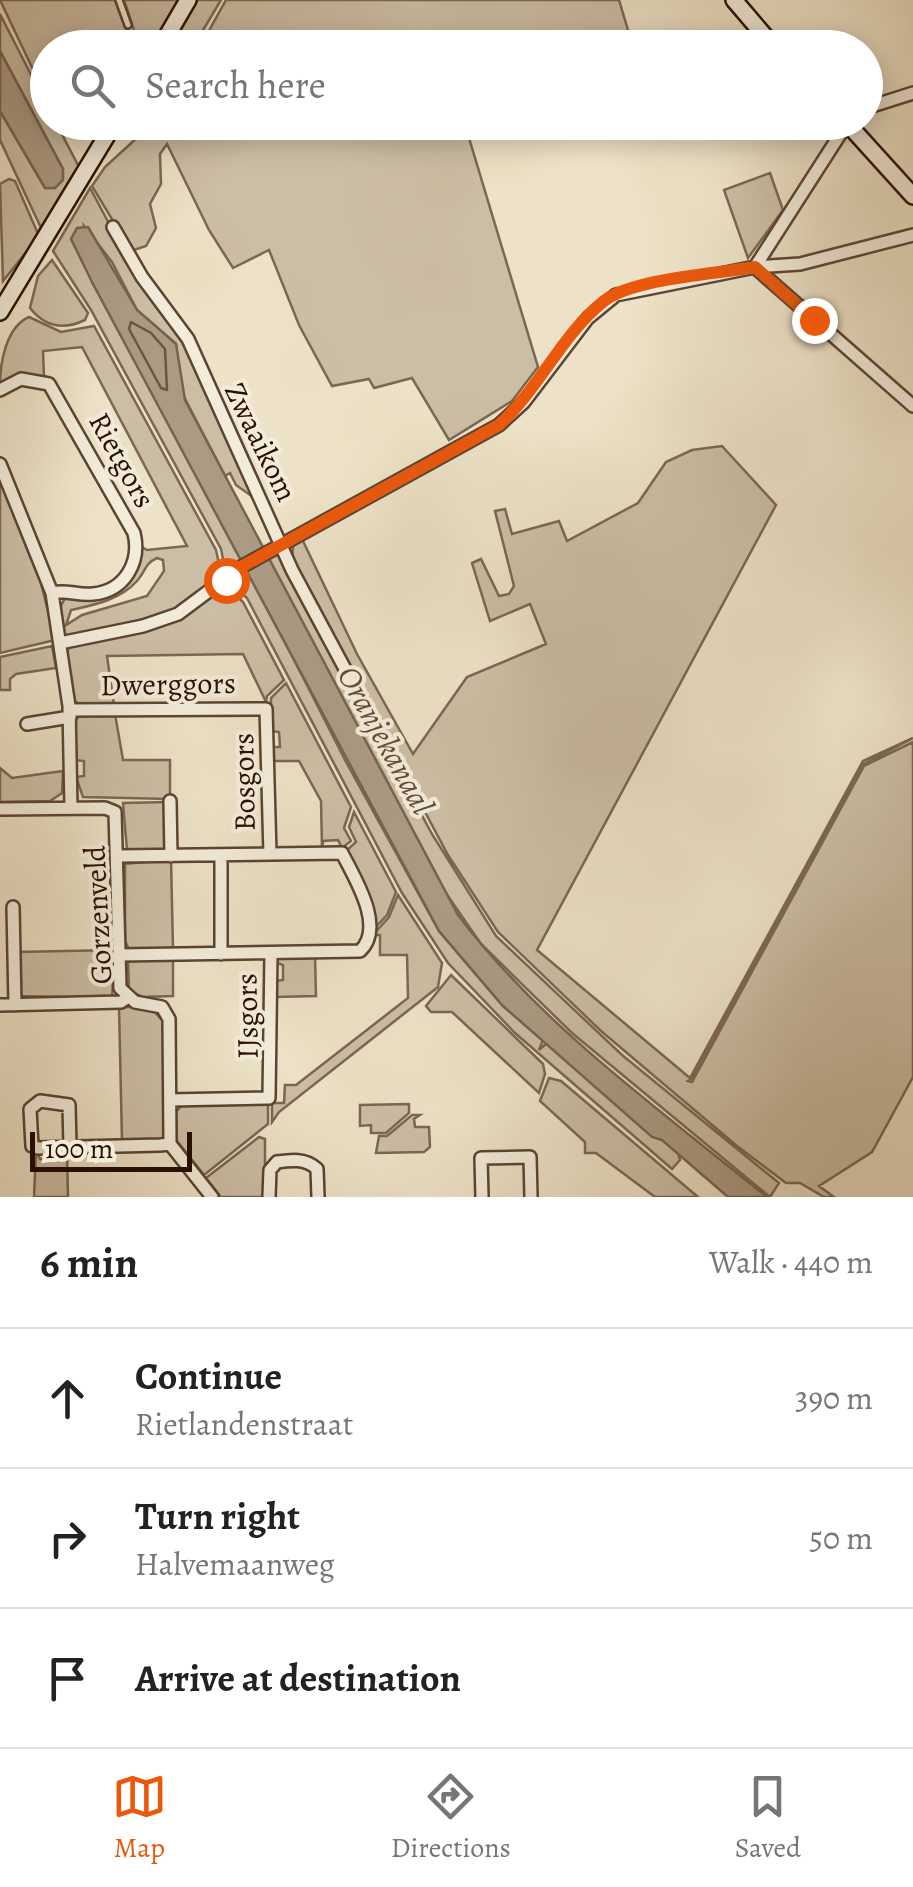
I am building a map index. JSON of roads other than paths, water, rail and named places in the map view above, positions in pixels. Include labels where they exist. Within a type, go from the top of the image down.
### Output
[{"type":"street","points":[[170,30],[188,0]]},
{"type":"street","points":[[734,0],[760,30]]},
{"type":"street","points":[[883,103],[913,93]]},
{"type":"street","points":[[0,312],[103,140]]},
{"type":"street","points":[[755,267],[836,140]]},
{"type":"street","points":[[862,140],[913,196]]},
{"type":"street","name":"Zwaaikom","points":[[113,227],[142,277],[188,339],[283,546],[382,738]]},
{"type":"street","points":[[60,642],[143,626],[178,614],[241,567],[499,425],[524,402],[604,302],[633,289],[755,267],[800,264],[913,234]]},
{"type":"street","points":[[755,267],[913,406]]},
{"type":"street","name":"Rietgors","points":[[0,390],[21,379],[49,384],[134,533],[134,560],[122,581],[96,594],[52,593]]},
{"type":"street","points":[[0,464],[52,593]]},
{"type":"street","name":"Gorzenveld","points":[[52,593],[70,714],[71,808]]},
{"type":"street","name":"Dwerggors","points":[[70,714],[266,710]]},
{"type":"street","name":"Bosgors","points":[[266,710],[270,854]]},
{"type":"street","points":[[27,724],[70,714]]},
{"type":"street","points":[[170,801],[171,856]]},
{"type":"street","name":"Gorzenveld","points":[[0,809],[115,812],[120,988],[128,998],[162,1007],[168,1019],[170,1144]]},
{"type":"street","name":"Bosgors","points":[[119,856],[342,853],[367,902],[366,948],[271,952]]},
{"type":"street","points":[[221,855],[221,954]]},
{"type":"street","points":[[13,907],[15,1005]]},
{"type":"street","points":[[120,954],[271,952]]},
{"type":"street","name":"IJsgors","points":[[170,1100],[269,1098],[271,952]]},
{"type":"street","points":[[0,956],[14,956]]},
{"type":"street","points":[[0,1005],[121,1002],[128,998]]},
{"type":"street","points":[[70,1147],[69,1105],[40,1102],[30,1109],[32,1146],[70,1147],[170,1144],[212,1197]]},
{"type":"street","points":[[482,1197],[481,1158],[530,1157],[531,1197]]},
{"type":"street","points":[[268,1197],[270,1170],[278,1162],[293,1161],[306,1161],[317,1169],[318,1197]]},
{"type":"lane","points":[[119,0],[128,25]]},
{"type":"water","points":[[0,51],[30,107],[30,140],[48,140],[63,169],[63,180],[55,188],[45,188],[0,111]]},
{"type":"water","points":[[88,227],[137,310],[176,344],[185,400],[458,915],[564,1030],[767,1197],[728,1197],[662,1140],[652,1137],[503,1006],[439,931],[92,282],[71,239],[77,228]]},
{"type":"water label","name":"Oranjekanaal","points":[[386,740]]}]
